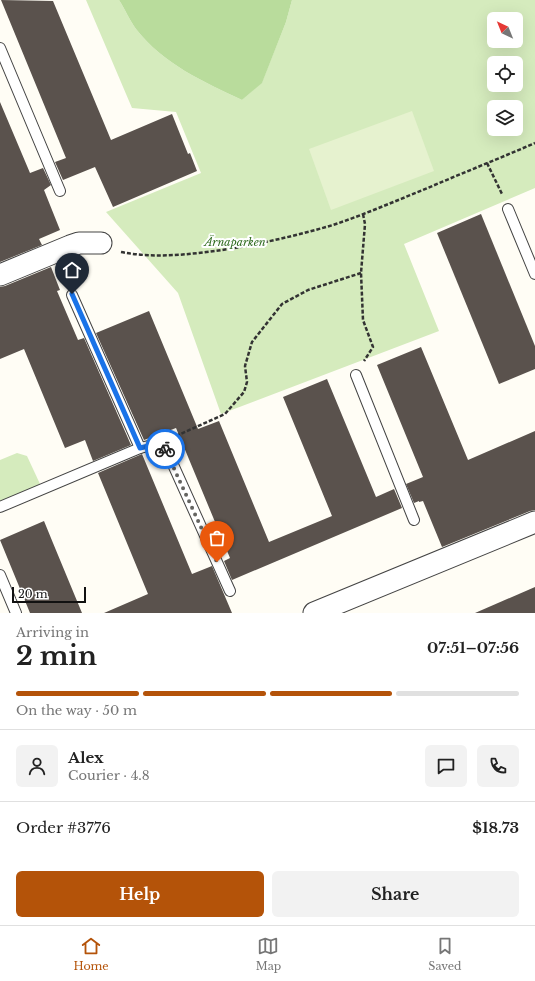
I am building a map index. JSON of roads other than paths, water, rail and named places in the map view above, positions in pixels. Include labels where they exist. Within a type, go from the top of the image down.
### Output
[{"type":"street","points":[[0,275],[79,243],[101,243]]},
{"type":"street","points":[[314,613],[535,522]]},
{"type":"lane","points":[[0,48],[60,191]]},
{"type":"lane","points":[[508,209],[535,274]]},
{"type":"lane","points":[[72,294],[140,448]]},
{"type":"lane","points":[[356,375],[414,520]]},
{"type":"lane","points":[[0,507],[140,448],[157,444],[166,449],[230,591]]},
{"type":"lane","points":[[0,575],[16,613]]},
{"type":"park label","name":"Ärnaparken","points":[[235,242]]}]
